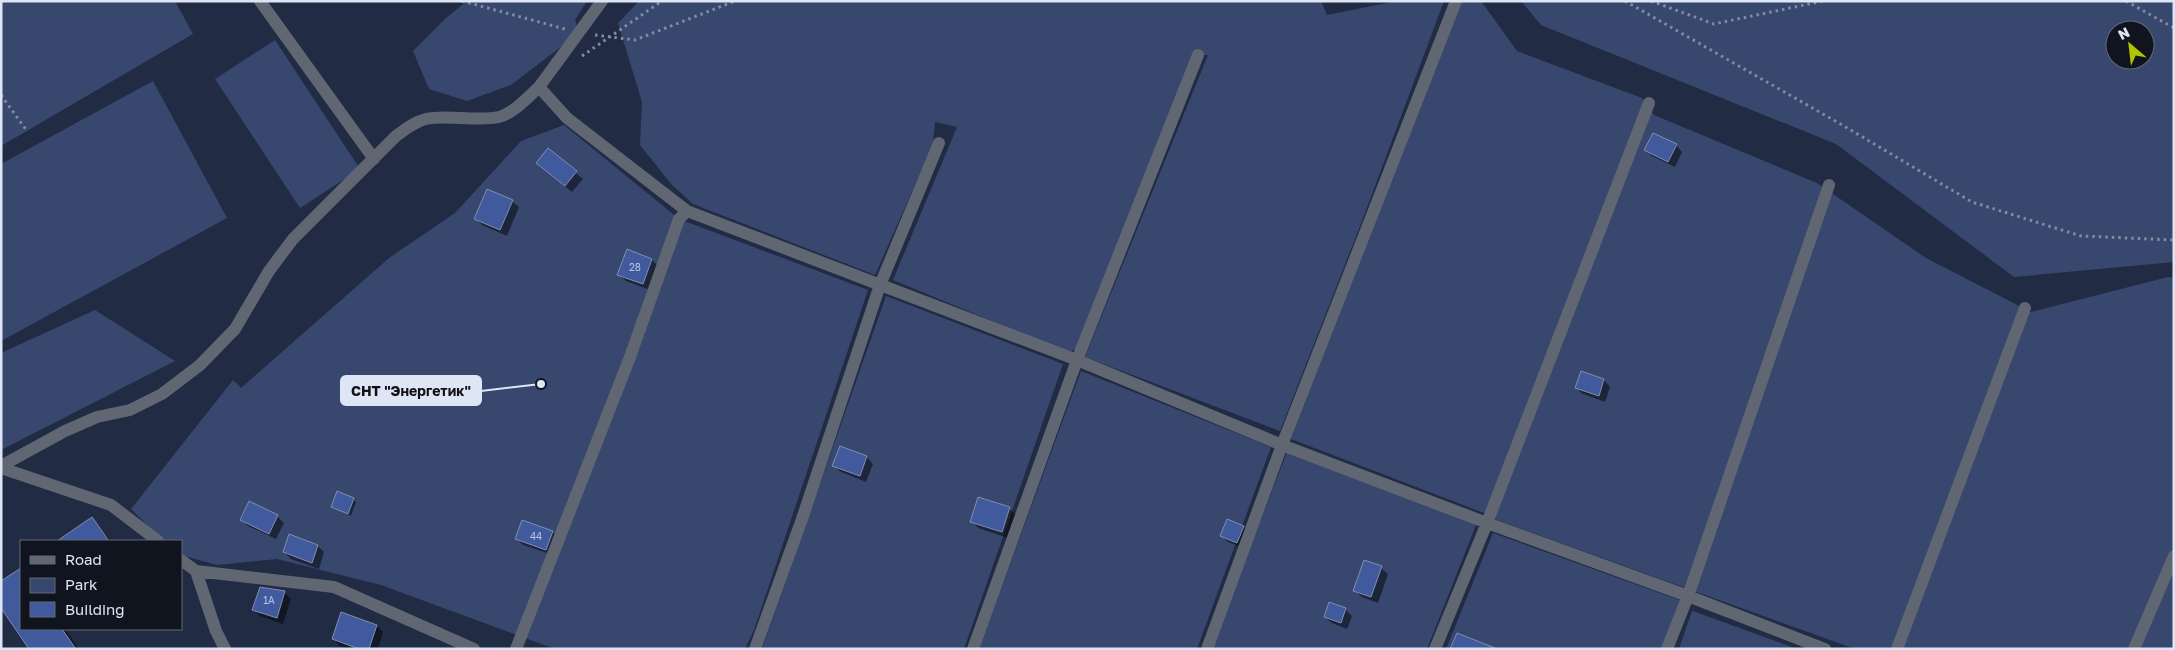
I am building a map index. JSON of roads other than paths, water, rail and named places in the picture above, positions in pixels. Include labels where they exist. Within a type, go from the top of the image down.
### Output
[{"type":"street","points":[[1,467],[64,430],[97,417],[130,410],[162,394],[200,365],[235,329],[269,270],[293,239],[410,125],[427,118],[471,119],[500,117],[521,104],[539,87],[602,1]]},
{"type":"street","points":[[1208,649],[1282,445],[1456,1]]},
{"type":"street","points":[[265,3],[374,159]]},
{"type":"street","points":[[973,649],[1077,360],[1198,55]]},
{"type":"street","points":[[539,87],[567,118],[687,211],[1077,360],[1282,445],[1825,649]]},
{"type":"street","points":[[1435,649],[1487,523],[1649,103]]},
{"type":"street","points":[[755,649],[802,519],[880,285],[939,144]]},
{"type":"street","points":[[1667,649],[1688,596],[1829,185]]},
{"type":"street","points":[[516,649],[630,357],[679,219],[687,211]]},
{"type":"street","points":[[1897,649],[2025,308]]},
{"type":"street","points":[[1,467],[111,504],[157,540]]},
{"type":"street","points":[[2134,649],[2174,556]]},
{"type":"street","points":[[182,561],[196,571],[334,587],[474,649]]},
{"type":"street","points":[[196,571],[216,631],[225,649]]},
{"type":"place","name":"СНТ \"Энергетик\"","points":[[541,384]]}]
